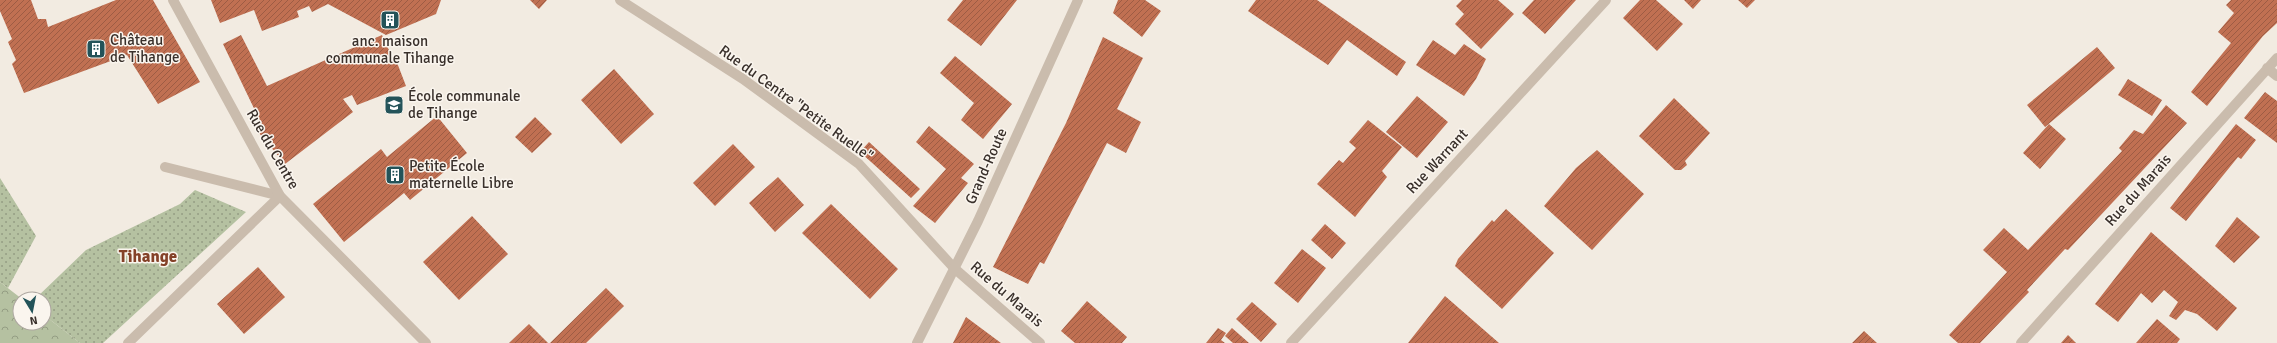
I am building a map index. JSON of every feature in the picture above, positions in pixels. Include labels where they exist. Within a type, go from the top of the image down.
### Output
[{"type":"street","name":"Rue du Centre","points":[[173,0],[280,196],[426,343]]},
{"type":"street","name":"Rue du Centre \"Petite Ruelle\"","points":[[620,0],[743,79],[859,164],[954,268]]},
{"type":"street","name":"Grand-Route","points":[[917,343],[978,221],[1078,0]]},
{"type":"street","name":"Rue Warnant","points":[[1291,343],[1606,0]]},
{"type":"street","name":"Rue du Marais","points":[[2021,343],[2277,58]]},
{"type":"street","points":[[2267,68],[2277,76]]},
{"type":"street","points":[[165,167],[280,196]]},
{"type":"street","points":[[128,343],[280,196]]},
{"type":"street","name":"Rue du Marais","points":[[954,268],[1040,343]]},
{"type":"green space","points":[[0,178],[36,236],[8,288],[0,282]]},
{"type":"green space","points":[[195,190],[246,212],[103,343],[80,343],[52,321],[52,291],[43,291],[86,250],[180,204]]},
{"type":"green space","points":[[0,282],[12,291],[12,331],[52,331],[52,321],[80,343],[0,343]]},
{"type":"building","name":"Château de Tihange","points":[[0,0],[31,0],[38,19],[46,19],[48,27],[116,0],[153,0],[200,82],[158,104],[127,55],[24,93],[12,64],[16,60],[8,42],[12,39],[0,11]]},
{"type":"building","name":"anc. maison communale Tihange","points":[[211,0],[441,0],[436,14],[386,35],[328,4],[312,12],[309,6],[297,11],[299,17],[262,31],[254,10],[220,23]]},
{"type":"building","points":[[530,0],[547,0],[539,9]]},
{"type":"building","points":[[963,0],[1017,0],[981,46],[947,20]]},
{"type":"building","points":[[1118,0],[1145,0],[1161,11],[1142,37],[1113,13]]},
{"type":"building","points":[[1256,0],[1317,0],[1406,62],[1397,76],[1347,40],[1328,65],[1248,11]]},
{"type":"building","points":[[1462,0],[1498,0],[1514,14],[1481,49],[1455,24],[1464,14],[1456,6]]},
{"type":"building","points":[[1534,0],[1576,0],[1545,34],[1522,13]]},
{"type":"building","points":[[1640,0],[1656,0],[1683,24],[1657,51],[1623,18]]},
{"type":"building","points":[[1684,0],[1701,0],[1693,9]]},
{"type":"building","points":[[1738,0],[1755,0],[1747,8]]},
{"type":"building","points":[[2231,0],[2277,0],[2277,23],[2263,36],[2207,106],[2191,92],[2231,43],[2218,32],[2234,13],[2226,5]]},
{"type":"building","points":[[241,35],[267,86],[382,35],[394,61],[396,60],[406,86],[357,105],[352,95],[343,99],[353,112],[285,164],[259,133],[264,129],[223,44]]},
{"type":"building","points":[[1103,37],[1143,58],[1117,109],[1141,122],[1126,153],[1107,143],[1044,264],[1040,262],[1028,284],[993,267],[1066,123]]},
{"type":"building","points":[[1433,40],[1455,55],[1464,44],[1486,59],[1476,79],[1464,96],[1416,65]]},
{"type":"building","points":[[2097,47],[2115,68],[2045,127],[2027,105]]},
{"type":"building","points":[[955,56],[1012,104],[983,139],[961,120],[974,103],[940,73]]},
{"type":"building","points":[[614,69],[654,114],[621,144],[581,100]]},
{"type":"building","points":[[2128,79],[2162,100],[2152,116],[2118,95]]},
{"type":"building","points":[[2265,92],[2277,101],[2277,143],[2244,118]]},
{"type":"building","points":[[1417,96],[1448,122],[1417,158],[1386,132]]},
{"type":"building","points":[[1674,98],[1710,133],[1685,161],[1687,165],[1681,170],[1675,170],[1639,136]]},
{"type":"building","points":[[2166,105],[2187,123],[2068,250],[2065,249],[2027,290],[2029,292],[1980,343],[1958,343],[1949,335],[2007,272],[1983,250],[2004,228],[2028,250],[2122,151],[2119,148],[2134,130],[2143,134]]},
{"type":"building","name":"Petite École maternelle Libre","points":[[437,116],[467,153],[410,200],[404,193],[344,242],[313,204],[381,149],[387,157]]},
{"type":"building","points":[[535,117],[552,134],[532,153],[515,137]]},
{"type":"building","points":[[1368,120],[1402,147],[1382,171],[1387,177],[1355,217],[1317,184],[1339,160],[1343,163],[1356,148],[1349,142]]},
{"type":"building","points":[[2049,124],[2066,139],[2040,169],[2023,153]]},
{"type":"building","points":[[2236,124],[2256,140],[2241,159],[2238,157],[2186,221],[2170,208]]},
{"type":"building","points":[[929,126],[974,164],[961,178],[968,183],[935,223],[913,206],[946,169],[916,142]]},
{"type":"building","points":[[869,142],[920,189],[911,198],[860,152]]},
{"type":"building","points":[[733,144],[755,167],[715,206],[693,183]]},
{"type":"building","points":[[1597,150],[1644,194],[1592,250],[1544,206],[1576,168]]},
{"type":"building","points":[[778,177],[804,205],[775,232],[749,203]]},
{"type":"building","points":[[831,204],[898,269],[870,299],[802,233]]},
{"type":"building","points":[[1506,209],[1554,253],[1502,309],[1455,266],[1458,259],[1492,220],[1494,222]]},
{"type":"building","points":[[472,216],[508,254],[459,300],[423,262]]},
{"type":"building","points":[[2237,217],[2260,237],[2234,263],[2215,246]]},
{"type":"building","points":[[1325,224],[1346,243],[1332,259],[1311,240]]},
{"type":"building","points":[[2151,232],[2237,308],[2217,331],[2197,314],[2185,310],[2176,320],[2169,316],[2178,302],[2164,290],[2152,303],[2141,293],[2118,322],[2095,304]]},
{"type":"building","points":[[1302,249],[1326,268],[1298,303],[1274,283]]},
{"type":"building","points":[[258,267],[285,297],[244,334],[217,304]]},
{"type":"building","points":[[606,288],[624,306],[586,343],[550,343]]},
{"type":"building","points":[[1445,296],[1499,343],[1408,343]]},
{"type":"building","points":[[1087,301],[1127,337],[1122,343],[1075,343],[1061,331]]},
{"type":"building","points":[[1252,302],[1277,324],[1261,342],[1236,319]]},
{"type":"building","points":[[966,317],[1001,343],[953,343]]},
{"type":"building","points":[[2157,319],[2180,339],[2177,343],[2136,343]]},
{"type":"building","points":[[529,324],[548,343],[509,343]]},
{"type":"building","points":[[1218,328],[1226,333],[1221,340],[1225,343],[1206,343]]},
{"type":"building","points":[[1232,328],[1249,343],[1233,343],[1225,336]]},
{"type":"building","points":[[1864,331],[1877,343],[1852,343]]},
{"type":"building","points":[[2068,335],[2076,343],[2061,343]]},
{"type":"place","name":"anc. maison communale Tihange","points":[[390,20]]},
{"type":"place","name":"Château de Tihange","points":[[96,49]]},
{"type":"place","name":"École communale de Tihange","points":[[394,105]]},
{"type":"place","name":"Petite École maternelle Libre","points":[[395,175]]},
{"type":"district","name":"Tihange","points":[[148,256]]}]
